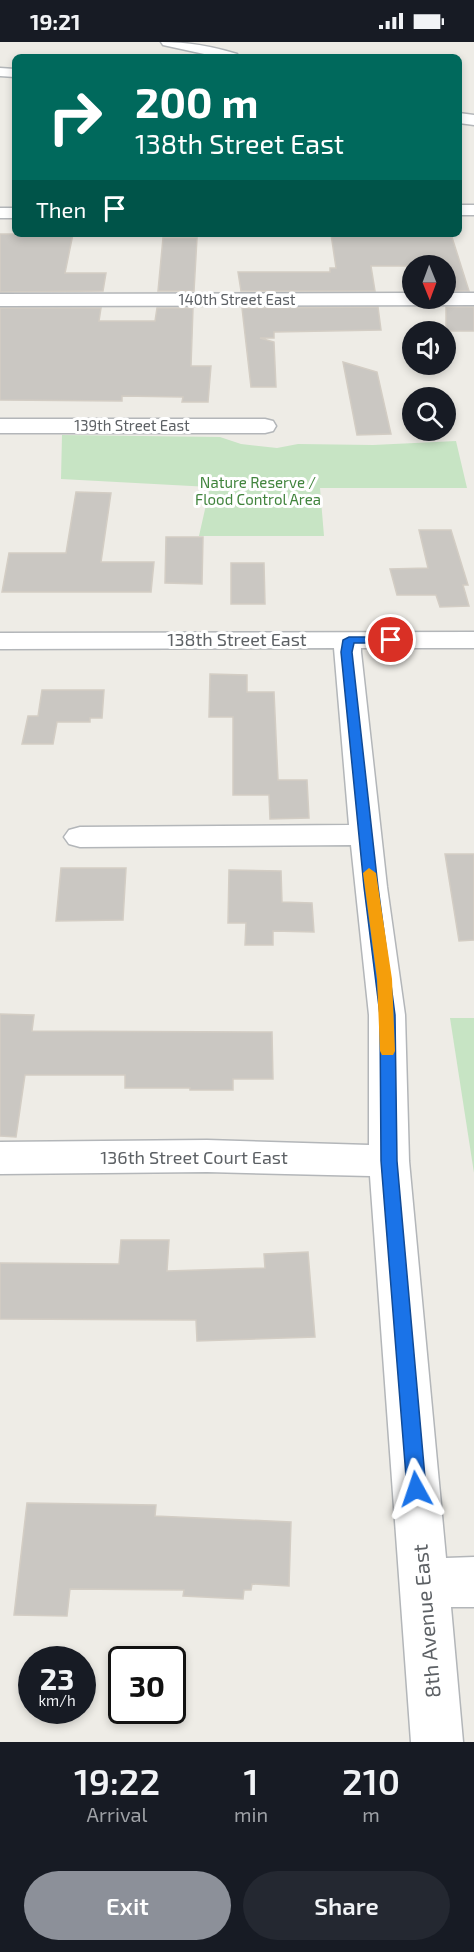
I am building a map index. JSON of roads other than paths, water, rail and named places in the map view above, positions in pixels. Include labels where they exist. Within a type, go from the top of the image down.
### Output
[{"type":"street","points":[[168,42],[223,54]]},
{"type":"street","name":"140th Street East","points":[[0,300],[474,300]]},
{"type":"street","name":"139th Street East","points":[[0,426],[265,426]]},
{"type":"street","name":"8th Avenue East","points":[[349,640],[347,652],[365,835],[387,1015],[389,1161],[437,1742]]},
{"type":"street","name":"138th Street East","points":[[0,641],[474,640]]},
{"type":"street","points":[[80,837],[365,835]]},
{"type":"street","name":"136th Street Court East","points":[[0,1158],[207,1156],[389,1161]]},
{"type":"street","points":[[424,1583],[474,1582]]},
{"type":"park label","name":"Nature Reserve / Flood Control Area","points":[[258,492]]}]
